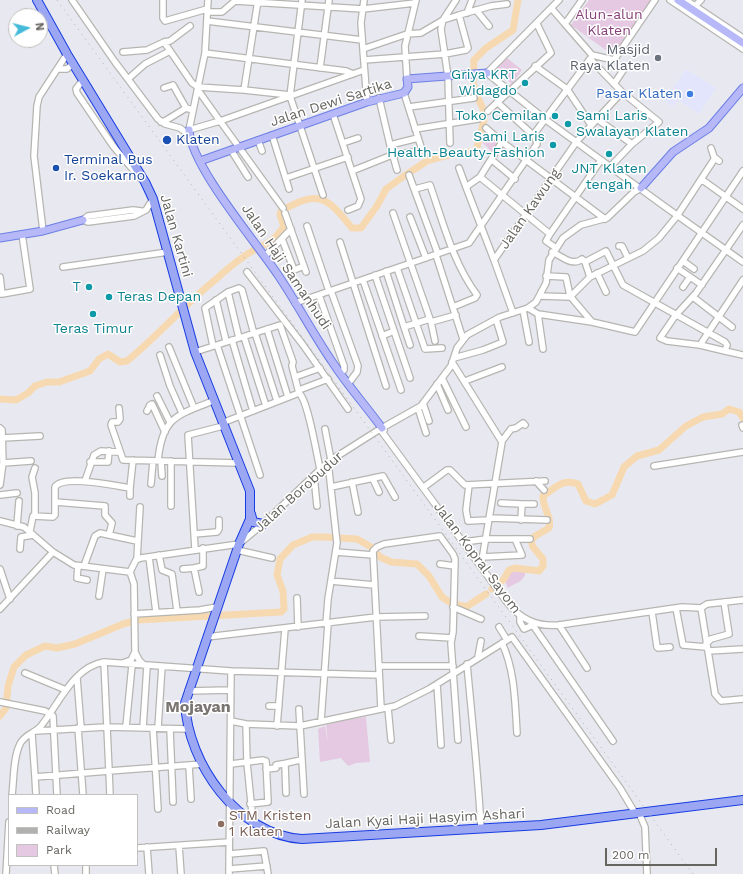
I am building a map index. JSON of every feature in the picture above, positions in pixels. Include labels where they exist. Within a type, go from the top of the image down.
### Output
[{"type":"highway","name":"Jalan Kartini","points":[[37,0],[67,54],[145,182],[153,199],[195,352],[222,425],[249,489],[251,511],[250,519],[238,547]]},
{"type":"highway","points":[[251,511],[253,522],[263,524]]},
{"type":"highway","name":"Jalan Kyai Haji Hasyim Ashari","points":[[238,547],[188,691],[185,703],[188,729],[203,764],[216,788],[253,822],[272,833],[302,839],[541,825],[743,800]]},
{"type":"main road","points":[[678,0],[697,6],[743,43]]},
{"type":"main road","name":"Jalan Dewi Sartika","points":[[200,161],[367,102],[404,93],[408,87],[408,79],[487,73]]},
{"type":"main road","points":[[641,188],[673,152],[700,135],[713,124],[743,88]]},
{"type":"main road","name":"Jalan Haji Samanhudi","points":[[190,133],[200,161],[210,179],[261,251],[340,374],[381,429]]},
{"type":"main road","points":[[0,238],[43,231],[83,220]]},
{"type":"street","points":[[72,0],[115,62],[161,122],[165,122],[186,108]]},
{"type":"street","points":[[163,0],[163,18],[165,21],[207,11],[222,12],[234,0],[301,2],[328,7],[363,9],[415,2],[406,34],[405,56],[408,79]]},
{"type":"street","points":[[208,0],[205,53],[190,122],[190,133],[290,95],[364,70]]},
{"type":"street","points":[[320,68],[329,0]]},
{"type":"street","points":[[364,0],[362,40],[367,102]]},
{"type":"street","points":[[450,143],[448,77],[442,30],[443,20],[456,0]]},
{"type":"street","points":[[467,13],[472,0]]},
{"type":"street","points":[[559,0],[552,9],[516,42],[487,73],[546,120],[577,141],[677,216],[743,262]]},
{"type":"street","points":[[565,24],[582,0]]},
{"type":"street","points":[[591,57],[614,60],[655,0]]},
{"type":"street","points":[[670,0],[743,49]]},
{"type":"street","points":[[686,0],[743,38]]},
{"type":"street","points":[[244,90],[258,1]]},
{"type":"street","points":[[301,2],[290,95],[323,195]]},
{"type":"street","points":[[363,49],[406,34],[421,33],[443,20],[476,10],[507,4]]},
{"type":"street","points":[[552,9],[614,84],[659,122],[632,144],[610,167]]},
{"type":"street","points":[[476,10],[489,26]]},
{"type":"street","points":[[364,60],[445,54],[466,50],[468,48],[459,15]]},
{"type":"street","points":[[207,21],[253,28],[362,40]]},
{"type":"street","points":[[488,111],[552,52],[537,24]]},
{"type":"street","points":[[123,52],[147,50],[164,42],[170,41],[190,26]]},
{"type":"street","points":[[164,42],[284,211],[306,272]]},
{"type":"street","points":[[128,79],[145,64],[170,51]]},
{"type":"street","points":[[205,53],[354,74]]},
{"type":"street","points":[[43,231],[34,156],[37,106],[39,97],[67,54]]},
{"type":"street","points":[[533,136],[591,57]]},
{"type":"street","points":[[58,69],[67,69],[73,64]]},
{"type":"street","points":[[536,66],[567,89],[591,125]]},
{"type":"street","points":[[614,84],[624,69]]},
{"type":"street","points":[[83,80],[76,89],[77,93],[113,146],[133,171],[145,182]]},
{"type":"street","points":[[164,88],[173,85],[186,108],[193,110]]},
{"type":"street","points":[[198,88],[244,90],[290,95]]},
{"type":"street","name":"Jalan Kawung","points":[[511,308],[494,260],[577,141],[622,92]]},
{"type":"street","points":[[352,171],[392,155],[419,151],[421,148],[404,93]]},
{"type":"street","points":[[380,98],[392,155],[397,170]]},
{"type":"street","points":[[409,107],[474,98]]},
{"type":"street","points":[[295,303],[386,271],[452,250],[471,242],[480,226],[515,179],[538,143],[533,136],[497,102]]},
{"type":"street","points":[[333,114],[361,199],[358,206],[348,210]]},
{"type":"street","points":[[415,129],[478,119]]},
{"type":"street","points":[[597,119],[632,144]]},
{"type":"street","name":"Jalan Haji Samanhudi","points":[[161,122],[190,133]]},
{"type":"street","points":[[180,128],[190,122]]},
{"type":"street","points":[[486,128],[502,142],[605,219]]},
{"type":"street","points":[[272,135],[289,189]]},
{"type":"street","points":[[343,144],[358,138]]},
{"type":"street","points":[[390,145],[418,138]]},
{"type":"street","points":[[258,140],[262,151]]},
{"type":"street","points":[[466,187],[480,177],[502,142]]},
{"type":"street","points":[[541,296],[570,297],[590,277],[651,246],[677,216],[715,158],[711,148]]},
{"type":"street","points":[[232,150],[248,177]]},
{"type":"street","points":[[286,178],[348,157]]},
{"type":"street","points":[[492,160],[515,179]]},
{"type":"street","points":[[590,277],[585,262],[582,259],[580,261],[568,261],[546,242],[574,197],[601,160]]},
{"type":"street","points":[[460,168],[480,226],[494,260]]},
{"type":"street","points":[[409,175],[437,254],[463,339],[472,331],[496,319],[511,308],[526,309],[538,314],[592,322],[635,332],[653,303],[743,171]]},
{"type":"street","points":[[480,177],[550,234]]},
{"type":"street","points":[[701,179],[743,209]]},
{"type":"street","points":[[415,189],[430,185],[452,250],[477,296],[454,307]]},
{"type":"street","points":[[526,309],[541,296],[546,283],[548,260],[554,250],[576,227],[605,219],[634,192],[641,188]]},
{"type":"street","points":[[83,220],[88,216],[134,213],[144,210],[153,199]]},
{"type":"street","points":[[144,210],[158,216]]},
{"type":"street","points":[[393,213],[430,320],[435,341]]},
{"type":"street","points":[[410,216],[426,258]]},
{"type":"street","points":[[743,225],[702,285],[675,316],[660,338],[667,341],[700,345],[743,355]]},
{"type":"street","points":[[307,226],[358,366],[357,372],[348,384]]},
{"type":"street","points":[[261,251],[282,239],[291,229]]},
{"type":"street","points":[[0,277],[1,294],[30,289],[22,234]]},
{"type":"street","points":[[282,239],[294,270],[304,266]]},
{"type":"street","points":[[340,242],[372,338],[386,386]]},
{"type":"street","points":[[619,246],[622,246],[628,258]]},
{"type":"street","points":[[585,262],[606,251],[612,266],[623,285],[675,316],[726,343],[726,351]]},
{"type":"street","points":[[62,267],[168,252]]},
{"type":"street","points":[[683,261],[694,269]]},
{"type":"street","points":[[397,268],[425,349],[442,348]]},
{"type":"street","points":[[677,268],[702,285]]},
{"type":"street","points":[[386,271],[410,345]]},
{"type":"street","points":[[247,272],[320,368],[348,409]]},
{"type":"street","points":[[597,273],[606,292]]},
{"type":"street","points":[[375,275],[410,378]]},
{"type":"street","points":[[546,276],[565,276],[570,297],[592,322]]},
{"type":"street","points":[[683,287],[690,277]]},
{"type":"street","points":[[363,280],[401,390]]},
{"type":"street","points":[[700,345],[743,280]]},
{"type":"street","points":[[260,475],[204,310],[228,292],[239,288],[242,289],[277,400]]},
{"type":"street","points":[[228,292],[266,406]]},
{"type":"street","points":[[319,295],[344,366],[344,370],[340,374]]},
{"type":"street","points":[[693,297],[732,327]]},
{"type":"street","points":[[216,300],[253,411]]},
{"type":"street","points":[[526,309],[529,342]]},
{"type":"street","points":[[538,314],[543,349]]},
{"type":"street","points":[[404,327],[456,315]]},
{"type":"street","points":[[496,319],[503,339],[501,343],[453,360],[502,441]]},
{"type":"street","points":[[195,352],[286,323]]},
{"type":"street","points":[[280,325],[293,362],[295,377],[307,413],[320,470]]},
{"type":"street","points":[[267,329],[288,397]]},
{"type":"street","points":[[372,338],[394,331]]},
{"type":"street","name":"Jalan Borobudur","points":[[238,547],[330,461],[418,408],[442,378],[463,339]]},
{"type":"street","points":[[169,347],[194,408]]},
{"type":"street","points":[[160,355],[182,413]]},
{"type":"street","points":[[466,381],[502,367]]},
{"type":"street","points":[[295,377],[320,368]]},
{"type":"street","points":[[442,378],[466,427]]},
{"type":"street","points":[[195,549],[188,435],[222,425],[328,379]]},
{"type":"street","points":[[437,384],[448,410]]},
{"type":"street","points":[[157,396],[170,422]]},
{"type":"street","points":[[151,484],[165,432],[170,422],[182,413],[213,401]]},
{"type":"street","points":[[423,403],[429,421]]},
{"type":"street","points":[[147,411],[152,404],[165,432]]},
{"type":"street","points":[[119,408],[119,421],[111,424],[119,452],[123,460],[238,463]]},
{"type":"street","points":[[418,408],[426,433]]},
{"type":"street","points":[[481,566],[496,484],[502,441],[511,429],[516,428],[523,423],[525,425]]},
{"type":"street","points":[[742,424],[743,428]]},
{"type":"street","points":[[0,428],[2,430],[0,485]]},
{"type":"street","points":[[321,721],[327,624],[331,581],[337,543],[331,487],[330,461],[325,429]]},
{"type":"street","name":"Jalan Kopral Sayom","points":[[381,429],[496,588],[520,617],[531,623],[542,625],[559,625],[676,608],[701,608],[707,604],[743,600]]},
{"type":"street","points":[[1,442],[40,436]]},
{"type":"street","points":[[85,481],[92,456],[97,453],[109,451],[119,452]]},
{"type":"street","points":[[90,462],[108,462],[109,451]]},
{"type":"street","points":[[654,466],[743,452]]},
{"type":"street","points":[[2,463],[31,460]]},
{"type":"street","points":[[130,496],[133,460]]},
{"type":"street","points":[[157,461],[162,476]]},
{"type":"street","points":[[171,461],[171,506]]},
{"type":"street","points":[[32,533],[32,516],[35,516],[35,493],[32,477],[34,468]]},
{"type":"street","points":[[424,487],[447,470],[450,470],[463,484],[469,485],[545,481]]},
{"type":"street","points":[[314,476],[317,506]]},
{"type":"street","points":[[331,487],[385,476],[395,497]]},
{"type":"street","points":[[373,479],[379,492]]},
{"type":"street","points":[[35,516],[54,517],[55,487],[59,483],[85,481],[130,488]]},
{"type":"street","points":[[536,481],[544,490]]},
{"type":"street","points":[[352,482],[358,512]]},
{"type":"street","points":[[469,485],[466,510],[468,521],[490,519],[548,520]]},
{"type":"street","points":[[0,495],[17,492]]},
{"type":"street","points":[[17,526],[19,501]]},
{"type":"street","points":[[55,502],[105,506],[105,514],[109,520],[109,535]]},
{"type":"street","points":[[501,503],[534,504]]},
{"type":"street","points":[[521,520],[522,504]]},
{"type":"street","points":[[139,511],[137,559],[130,572],[133,580],[135,652],[139,660],[146,666]]},
{"type":"street","points":[[194,534],[217,532],[219,529],[218,520]]},
{"type":"street","points":[[0,521],[17,526],[32,533],[68,563],[130,572]]},
{"type":"street","points":[[20,549],[21,537],[32,533]]},
{"type":"street","points":[[87,580],[76,578],[95,536],[100,533],[137,541]]},
{"type":"street","points":[[336,552],[374,552],[384,544],[440,536],[453,554],[455,566],[452,638],[458,740]]},
{"type":"street","points":[[464,542],[486,539],[530,539]]},
{"type":"street","points":[[482,557],[522,555],[515,539]]},
{"type":"street","points":[[137,559],[203,548],[238,547],[272,558]]},
{"type":"street","points":[[183,569],[203,566],[203,548]]},
{"type":"street","points":[[0,609],[53,552]]},
{"type":"street","points":[[374,552],[374,585],[381,708]]},
{"type":"street","points":[[159,555],[162,570],[172,574],[177,611]]},
{"type":"street","points":[[149,557],[156,612]]},
{"type":"street","points":[[440,564],[455,566]]},
{"type":"street","points":[[194,568],[199,592]]},
{"type":"street","points":[[0,569],[10,599]]},
{"type":"street","points":[[99,596],[103,569]]},
{"type":"street","points":[[331,581],[374,585]]},
{"type":"street","points":[[297,598],[298,627]]},
{"type":"street","points":[[707,647],[711,639],[728,634],[724,602]]},
{"type":"street","points":[[453,607],[481,619]]},
{"type":"street","points":[[676,608],[683,645],[743,649]]},
{"type":"street","points":[[701,608],[715,695],[721,701],[743,699]]},
{"type":"street","points":[[134,618],[156,612],[177,611],[215,613]]},
{"type":"street","points":[[652,612],[657,647],[670,647]]},
{"type":"street","points":[[207,637],[285,629],[376,617],[425,616]]},
{"type":"street","points":[[520,617],[520,622],[524,629],[531,623],[613,741]]},
{"type":"street","points":[[559,625],[587,668]]},
{"type":"street","points":[[499,627],[504,641],[513,683],[517,733]]},
{"type":"street","points":[[277,726],[285,629]]},
{"type":"street","points":[[419,636],[452,638]]},
{"type":"street","points":[[379,666],[453,669],[467,664],[512,637],[620,788],[645,827],[647,874]]},
{"type":"street","points":[[478,657],[481,641]]},
{"type":"street","points":[[120,663],[131,660],[135,652]]},
{"type":"street","points":[[12,794],[18,751],[21,742],[34,732],[77,678],[94,664],[104,662],[230,671],[379,675]]},
{"type":"street","points":[[104,662],[110,794]]},
{"type":"street","points":[[467,664],[473,732],[477,758],[481,828]]},
{"type":"street","points":[[126,727],[132,665]]},
{"type":"street","points":[[143,728],[146,666]]},
{"type":"street","points":[[158,808],[154,769],[155,728],[162,666]]},
{"type":"street","points":[[231,721],[246,724],[300,726],[381,708],[388,708],[406,702],[437,684],[453,669]]},
{"type":"street","points":[[230,671],[231,764],[229,871],[267,866]]},
{"type":"street","points":[[25,673],[66,690]]},
{"type":"street","points":[[77,678],[83,794]]},
{"type":"street","points":[[437,684],[441,745]]},
{"type":"street","points":[[188,691],[230,690]]},
{"type":"street","points":[[0,702],[50,713],[54,717],[57,794]]},
{"type":"street","points":[[268,706],[278,706]]},
{"type":"street","points":[[388,708],[391,740]]},
{"type":"street","points":[[299,709],[304,794]]},
{"type":"street","points":[[246,724],[247,763],[253,822]]},
{"type":"street","points":[[34,732],[106,727],[188,729]]},
{"type":"street","points":[[170,728],[173,802]]},
{"type":"street","points":[[34,732],[36,794]]},
{"type":"street","points":[[231,764],[264,760],[268,802],[250,804]]},
{"type":"street","points":[[266,769],[276,768],[277,765],[285,765],[291,761],[302,760]]},
{"type":"street","points":[[35,777],[56,774],[154,769],[203,764]]},
{"type":"street","points":[[285,765],[286,793]]},
{"type":"street","points":[[189,766],[191,799]]},
{"type":"street","points":[[6,874],[5,855],[8,830]]},
{"type":"street","points":[[138,848],[229,842]]},
{"type":"street","points":[[179,846],[181,874]]},
{"type":"street","points":[[147,847],[149,874]]},
{"type":"street","points":[[229,854],[264,851],[268,874]]},
{"type":"shaded area","name":"Pasar Klaten","points":[[686,69],[716,88],[699,114],[678,100],[673,107],[664,100]]},
{"type":"green space","name":"Alun-alun Klaten","points":[[589,0],[653,0],[614,56],[571,25]]},
{"type":"green space","points":[[507,58],[522,70],[512,84],[495,70]]},
{"type":"green space","points":[[489,133],[500,142],[493,153],[482,142]]},
{"type":"green space","points":[[515,568],[522,569],[526,572],[525,576],[508,588],[504,579],[509,570]]},
{"type":"green space","points":[[366,717],[370,762],[356,763],[348,766],[341,758],[320,762],[318,729],[325,726],[328,743],[326,725]]},
{"type":"waterway","points":[[222,7],[232,0]]},
{"type":"waterway","points":[[0,399],[16,400],[28,393],[35,386],[47,382],[59,382],[90,371],[99,359],[108,354],[120,362],[127,361],[229,268],[249,253],[274,239],[284,226],[280,215],[281,211],[294,204],[305,200],[321,200],[329,203],[336,209],[352,228],[361,228],[377,206],[386,189],[404,176],[427,161],[445,156],[476,151],[484,120],[484,111],[473,83],[474,60],[486,48],[513,30],[518,0]]},
{"type":"waterway","points":[[492,589],[504,579],[509,570],[515,568],[539,571],[543,566],[543,559],[533,547],[531,541],[535,536],[549,528],[550,524],[543,496],[555,487],[568,482],[578,484],[586,501],[595,504],[612,495],[624,467],[637,456],[659,450],[686,426],[703,417],[722,414],[729,409],[739,412],[743,418]]},
{"type":"waterway","points":[[0,716],[6,708],[8,686],[14,667],[26,655],[45,646],[57,648],[75,644],[123,624],[138,620],[281,612],[284,609],[283,591],[277,575],[280,559],[293,545],[312,537],[357,539],[371,547],[380,557],[391,562],[417,564],[429,576],[442,597],[451,603],[466,607],[486,594]]},
{"type":"railway","points":[[57,0],[693,874]]},
{"type":"place","name":"Masjid Raya Klaten","points":[[658,58]]},
{"type":"place","name":"Griya KRT Widagdo","points":[[525,83]]},
{"type":"place","name":"Pasar Klaten","points":[[690,94]]},
{"type":"place","name":"Toko Cemilan","points":[[555,116]]},
{"type":"place","name":"Sami Laris Swalayan Klaten","points":[[568,124]]},
{"type":"place","name":"Klaten","points":[[167,140]]},
{"type":"place","name":"Sami Laris Health-Beauty-Fashion","points":[[553,145]]},
{"type":"place","name":"JNT Klaten tengah","points":[[609,154]]},
{"type":"place","name":"Terminal Bus Ir. Soekarno","points":[[56,168]]},
{"type":"place","name":"T","points":[[89,287]]},
{"type":"place","name":"Teras Depan","points":[[109,297]]},
{"type":"place","name":"Teras Timur","points":[[93,314]]},
{"type":"place","name":"STM Kristen 1 Klaten","points":[[221,824]]},
{"type":"district","name":"Mojayan","points":[[198,707]]}]
